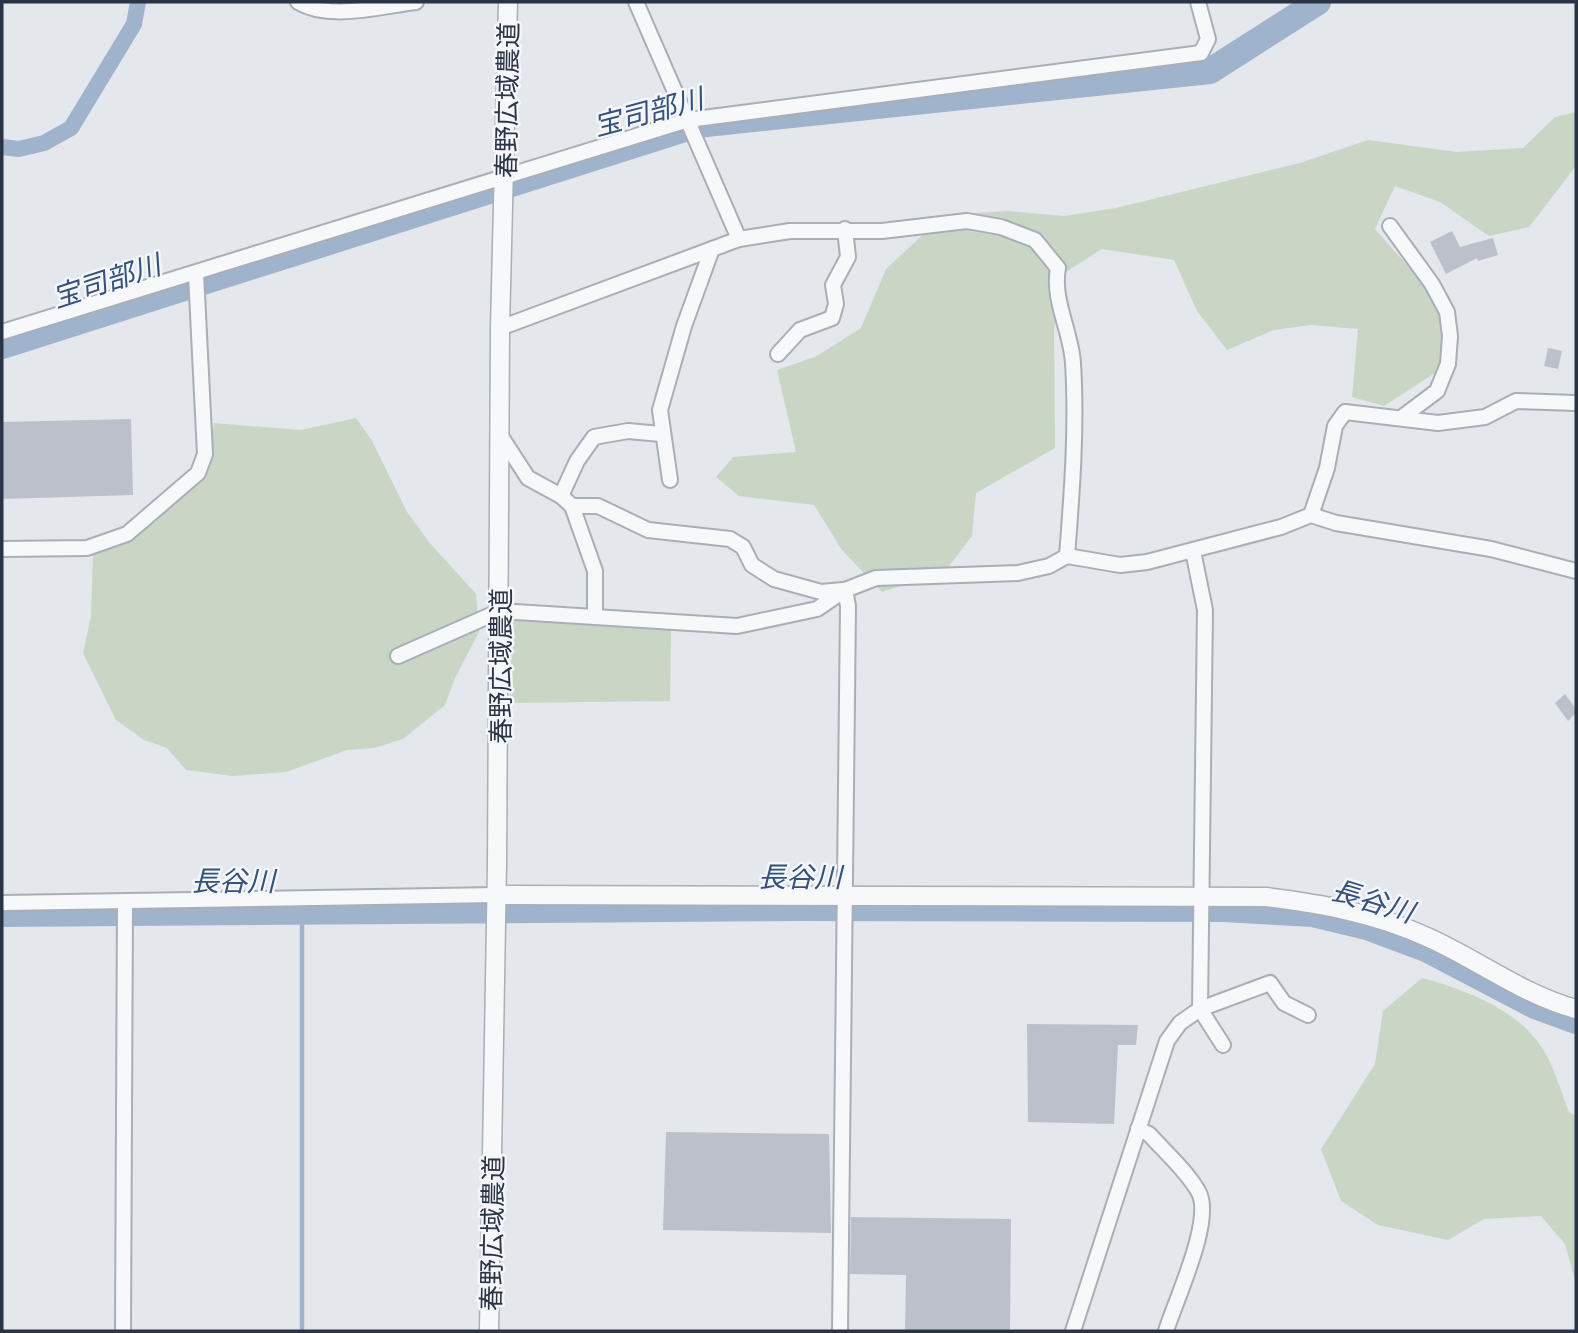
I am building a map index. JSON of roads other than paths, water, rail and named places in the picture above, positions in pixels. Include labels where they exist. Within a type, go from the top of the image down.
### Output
[{"type":"street","points":[[298,2],[310,9],[325,11],[416,2]]},
{"type":"street","name":"春野広域農道","points":[[489,1331],[497,895],[500,328],[508,2]]},
{"type":"street","points":[[636,2],[739,239]]},
{"type":"street","points":[[2,332],[505,179],[688,120],[1201,53],[1208,39],[1198,2]]},
{"type":"street","points":[[500,328],[739,239],[790,231],[905,229],[967,221],[1001,227],[1035,240],[1058,268],[1055,284],[1073,358],[1076,415],[1067,556]]},
{"type":"street","points":[[1390,226],[1432,284],[1447,312],[1450,336],[1448,364],[1437,391],[1401,418]]},
{"type":"street","points":[[778,354],[800,330],[832,318],[836,304],[832,285],[848,257],[845,229]]},
{"type":"street","points":[[670,480],[661,434],[660,411],[684,326],[712,249]]},
{"type":"street","points":[[2,549],[87,548],[127,534],[198,473],[205,454],[196,274]]},
{"type":"street","points":[[1311,515],[1326,468],[1335,426],[1345,412],[1438,423],[1485,417],[1516,401],[1576,404]]},
{"type":"street","points":[[561,496],[578,461],[594,437],[628,431],[661,434]]},
{"type":"street","points":[[500,435],[528,478],[561,496],[572,506],[594,571],[595,617]]},
{"type":"street","points":[[572,506],[598,506],[648,530],[730,539],[743,547],[752,565],[774,579],[821,592],[845,590]]},
{"type":"street","points":[[398,656],[500,611],[737,626],[817,609],[845,590],[876,578],[1018,573],[1049,566],[1067,556],[1119,565],[1192,551],[1281,527],[1311,515],[1336,523],[1492,549],[1576,571]]},
{"type":"street","points":[[1192,551],[1205,610],[1200,1009],[1223,1045]]},
{"type":"street","points":[[840,1331],[848,606],[845,590]]},
{"type":"street","points":[[2,903],[497,895],[845,904],[1201,906],[1266,897],[1327,904],[1369,914],[1427,937],[1541,996],[1576,1009]]},
{"type":"street","points":[[123,1331],[125,902]]},
{"type":"street","points":[[1073,1331],[1167,1041],[1180,1023],[1200,1009],[1270,983],[1284,1003],[1308,1015]]},
{"type":"street","points":[[1138,1129],[1149,1134],[1200,1194],[1202,1217],[1199,1235],[1166,1331]]},
{"type":"waterway","points":[[2,147],[19,149],[44,143],[71,128],[134,24],[138,2]]},
{"type":"waterway","name":"宝司部川","points":[[2,346],[697,125],[1210,71],[1318,2]]},
{"type":"waterway","name":"長谷川","points":[[2,914],[800,908],[1223,909],[1313,914],[1367,927],[1426,949],[1535,1006],[1576,1021]]},
{"type":"waterway","points":[[302,913],[302,1331]]}]
